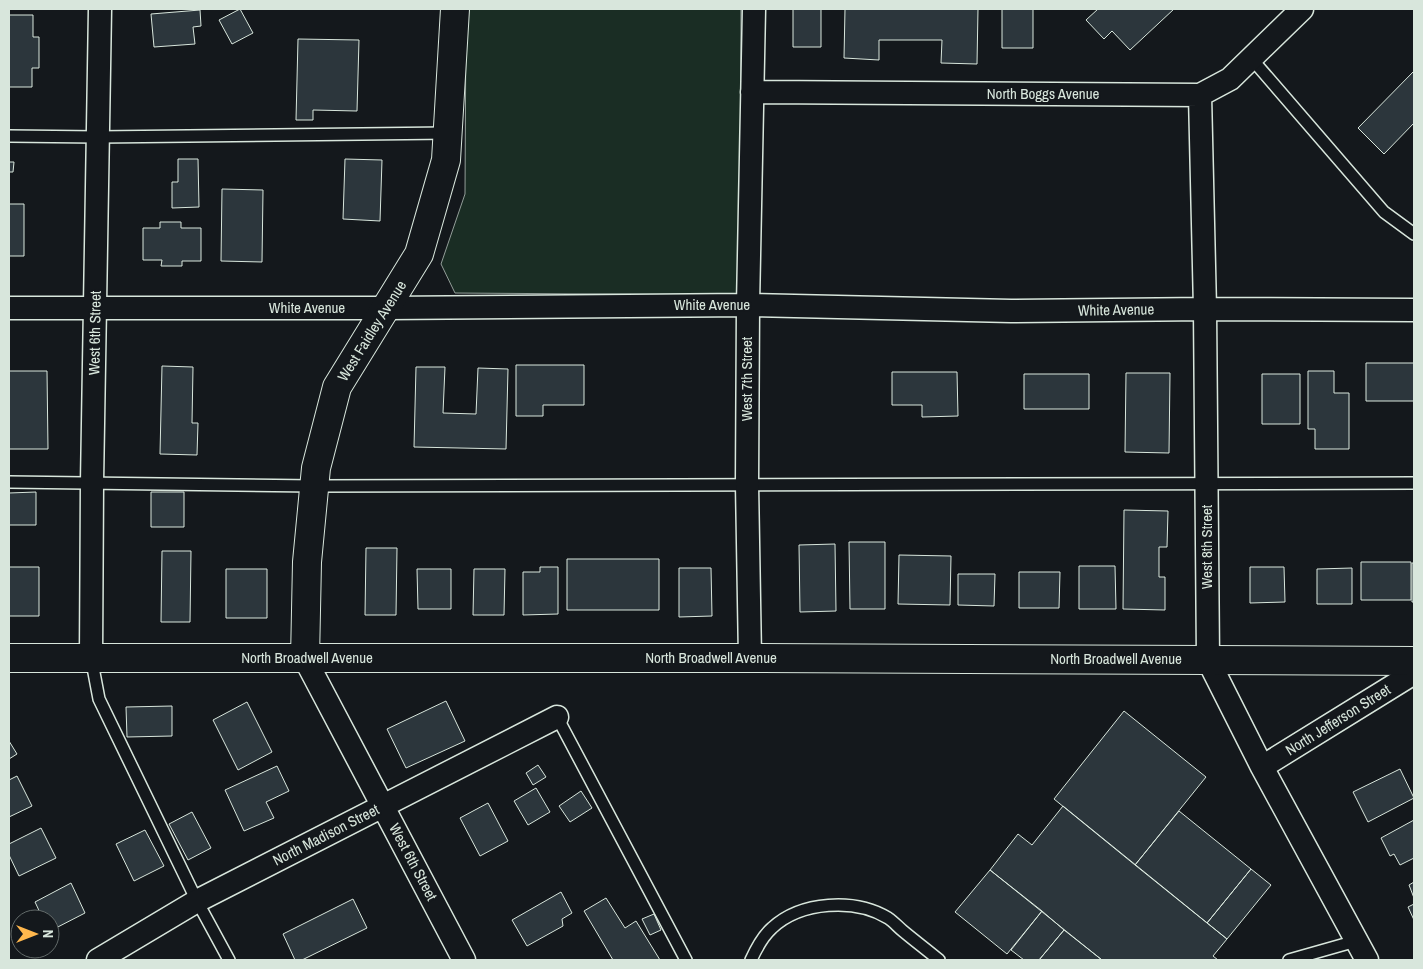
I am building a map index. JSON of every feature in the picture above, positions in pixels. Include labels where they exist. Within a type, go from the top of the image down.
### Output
[{"type":"main road","name":"West Faidley Avenue","points":[[305,659],[307,562],[316,468],[337,387],[420,254],[446,160],[455,9]]},
{"type":"main road","name":"North Broadwell Avenue","points":[[9,658],[750,658],[1414,661]]},
{"type":"street","name":"West 6th Street","points":[[91,657],[100,9]]},
{"type":"street","name":"West 7th Street","points":[[750,658],[747,484],[748,305],[754,9]]},
{"type":"street","name":"North Boggs Avenue","points":[[752,92],[1200,95],[1230,79],[1302,9]]},
{"type":"street","name":"West 8th Street","points":[[1200,95],[1205,309],[1208,660],[1262,767],[1367,960]]},
{"type":"street","name":"White Avenue","points":[[9,308],[386,308],[748,305],[1011,311],[1205,309],[1414,310]]},
{"type":"street","name":"West 6th Street","points":[[305,659],[464,960]]},
{"type":"street","name":"North Jefferson Street","points":[[1262,767],[1414,673]]},
{"type":"street","name":"North Madison Street","points":[[98,960],[197,901],[557,717]]},
{"type":"lane","points":[[1251,58],[1384,212],[1414,234]]},
{"type":"lane","points":[[9,136],[448,133]]},
{"type":"lane","points":[[9,482],[314,486],[1414,484]]},
{"type":"lane","points":[[91,657],[99,699],[197,901],[229,960]]},
{"type":"lane","points":[[557,717],[686,960]]},
{"type":"lane","points":[[751,960],[755,951],[772,928],[793,914],[819,906],[843,906],[868,909],[888,918],[939,960]]},
{"type":"lane","points":[[1289,960],[1356,941]]},
{"type":"green space","points":[[466,9],[741,9],[740,295],[455,293],[441,264],[465,194]]},
{"type":"building","points":[[240,9],[253,33],[232,44],[219,20]]},
{"type":"building","points":[[793,9],[821,9],[821,47],[793,47]]},
{"type":"building","points":[[845,9],[978,9],[977,64],[941,63],[942,40],[879,40],[879,60],[844,58]]},
{"type":"building","points":[[1002,9],[1033,9],[1033,48],[1002,48]]},
{"type":"building","points":[[1098,9],[1174,9],[1130,50],[1112,31],[1104,39],[1086,20]]},
{"type":"building","points":[[200,10],[201,26],[193,27],[195,44],[154,47],[151,14]]},
{"type":"building","points":[[9,15],[33,15],[33,37],[39,37],[39,68],[32,68],[32,87],[9,87]]},
{"type":"building","points":[[298,39],[359,40],[357,111],[313,110],[313,120],[296,120]]},
{"type":"building","points":[[1414,71],[1414,123],[1384,154],[1358,128]]},
{"type":"building","points":[[178,159],[198,159],[199,207],[172,208],[172,182],[178,182]]},
{"type":"building","points":[[345,159],[382,160],[380,221],[343,219]]},
{"type":"building","points":[[9,162],[14,162],[13,172],[9,172]]},
{"type":"building","points":[[222,189],[263,190],[262,262],[221,261]]},
{"type":"building","points":[[9,204],[24,204],[24,256],[9,256]]},
{"type":"building","points":[[160,222],[181,222],[181,228],[201,228],[201,261],[182,261],[182,266],[161,266],[162,260],[143,260],[143,228],[160,228]]},
{"type":"building","points":[[1366,363],[1414,363],[1414,401],[1366,401]]},
{"type":"building","points":[[516,365],[584,365],[584,405],[543,405],[543,416],[516,416]]},
{"type":"building","points":[[162,366],[193,367],[192,423],[198,423],[197,455],[160,454]]},
{"type":"building","points":[[416,367],[445,367],[443,413],[476,414],[478,368],[508,369],[506,449],[414,447]]},
{"type":"building","points":[[9,371],[47,371],[48,449],[9,449]]},
{"type":"building","points":[[1308,371],[1334,371],[1334,393],[1349,393],[1349,449],[1315,449],[1315,429],[1308,429]]},
{"type":"building","points":[[892,372],[957,372],[958,416],[922,417],[922,405],[892,405]]},
{"type":"building","points":[[1126,373],[1170,373],[1169,453],[1125,452]]},
{"type":"building","points":[[1024,374],[1089,374],[1089,409],[1024,409]]},
{"type":"building","points":[[1262,374],[1300,374],[1300,424],[1262,424]]},
{"type":"building","points":[[36,492],[36,525],[9,525],[9,493]]},
{"type":"building","points":[[151,492],[184,492],[184,527],[151,527]]},
{"type":"building","points":[[1124,510],[1168,511],[1167,547],[1159,547],[1159,577],[1165,577],[1165,610],[1123,609]]},
{"type":"building","points":[[849,542],[885,542],[885,609],[850,609]]},
{"type":"building","points":[[835,544],[836,611],[800,612],[799,545]]},
{"type":"building","points":[[366,548],[397,548],[396,615],[365,615]]},
{"type":"building","points":[[162,551],[191,551],[190,622],[161,622]]},
{"type":"building","points":[[899,555],[951,556],[950,605],[898,604]]},
{"type":"building","points":[[567,559],[659,559],[659,610],[567,610]]},
{"type":"building","points":[[1361,562],[1411,562],[1411,600],[1361,600]]},
{"type":"building","points":[[1412,563],[1414,563],[1414,602],[1412,602]]},
{"type":"building","points":[[1079,566],[1115,566],[1116,609],[1079,609]]},
{"type":"building","points":[[9,567],[39,567],[39,616],[9,616]]},
{"type":"building","points":[[540,567],[558,567],[558,614],[523,615],[523,572],[540,572]]},
{"type":"building","points":[[1250,567],[1284,567],[1285,602],[1250,603]]},
{"type":"building","points":[[679,568],[711,568],[712,616],[679,617]]},
{"type":"building","points":[[1352,568],[1352,604],[1317,604],[1317,569]]},
{"type":"building","points":[[226,569],[267,569],[267,618],[226,618]]},
{"type":"building","points":[[417,569],[451,569],[451,609],[418,609]]},
{"type":"building","points":[[474,569],[505,569],[504,615],[473,615]]},
{"type":"building","points":[[1019,572],[1060,572],[1059,608],[1019,608]]},
{"type":"building","points":[[958,574],[995,574],[994,606],[958,605]]},
{"type":"building","points":[[446,701],[465,741],[406,768],[387,729]]},
{"type":"building","points":[[247,702],[272,752],[238,770],[213,720]]},
{"type":"building","points":[[172,706],[172,736],[127,737],[126,707]]},
{"type":"building","points":[[1124,711],[1206,777],[1135,865],[1054,799]]},
{"type":"building","points":[[9,741],[17,754],[9,759]]},
{"type":"building","points":[[538,765],[546,777],[533,785],[526,773]]},
{"type":"building","points":[[277,766],[289,791],[266,802],[274,818],[244,831],[225,790]]},
{"type":"building","points":[[1400,769],[1414,798],[1368,822],[1353,792]]},
{"type":"building","points":[[17,776],[32,806],[9,817],[9,780]]},
{"type":"building","points":[[536,788],[550,812],[528,825],[514,801]]},
{"type":"building","points":[[581,791],[592,808],[570,822],[559,806]]},
{"type":"building","points":[[488,803],[508,841],[480,856],[460,818]]},
{"type":"building","points":[[1063,806],[1227,939],[1213,956],[1218,960],[1102,960],[990,870],[1018,834],[1032,845]]},
{"type":"building","points":[[1179,811],[1251,869],[1207,923],[1135,865]]},
{"type":"building","points":[[192,812],[211,848],[188,860],[169,824]]},
{"type":"building","points":[[1414,820],[1414,858],[1400,865],[1394,854],[1390,856],[1381,838]]},
{"type":"building","points":[[41,828],[56,858],[19,876],[9,855],[9,844]]},
{"type":"building","points":[[145,830],[164,866],[134,881],[116,844]]},
{"type":"building","points":[[1251,869],[1271,885],[1227,939],[1207,923]]},
{"type":"building","points":[[990,870],[1042,911],[1007,954],[955,912]]},
{"type":"building","points":[[1414,882],[1414,898],[1409,885]]},
{"type":"building","points":[[71,883],[85,913],[60,926],[60,909],[38,909],[35,902]]},
{"type":"building","points":[[561,892],[572,913],[562,919],[563,926],[527,946],[512,920]]},
{"type":"building","points":[[606,898],[625,928],[636,921],[660,960],[613,960],[584,911]]},
{"type":"building","points":[[353,899],[367,928],[302,960],[295,960],[283,934]]},
{"type":"building","points":[[1414,904],[1414,920],[1408,907]]},
{"type":"building","points":[[1042,911],[1064,930],[1039,960],[1024,960],[1011,950]]},
{"type":"building","points":[[654,914],[661,930],[650,935],[642,919]]},
{"type":"building","points":[[1064,930],[1102,960],[1039,960]]}]
